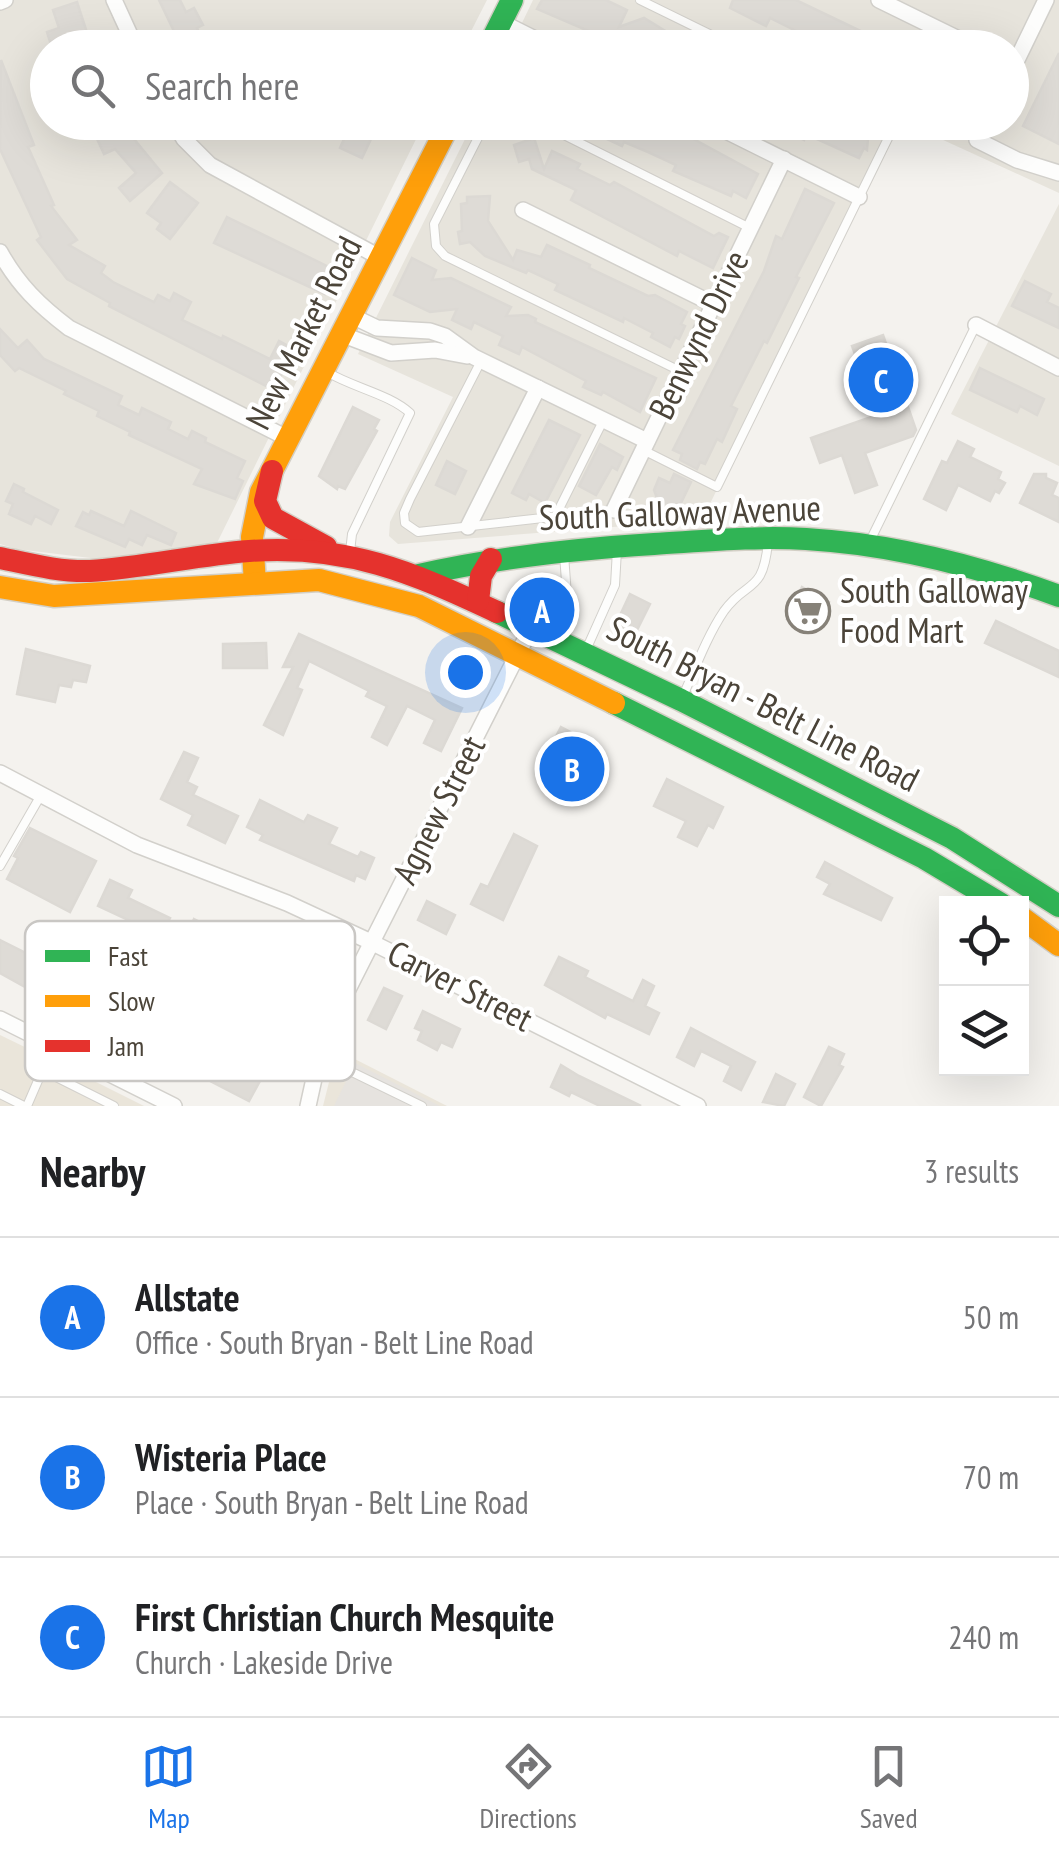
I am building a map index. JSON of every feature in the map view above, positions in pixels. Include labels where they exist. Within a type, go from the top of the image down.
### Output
[{"type":"main road","points":[[496,30],[512,0]]},
{"type":"main road","name":"New Market Road","points":[[255,582],[252,512],[441,140]]},
{"type":"main road","points":[[272,471],[265,501],[272,518],[299,535],[350,556]]},
{"type":"main road","name":"South Galloway Avenue","points":[[319,580],[339,576],[406,586],[420,575],[492,558],[768,538],[868,547],[966,566],[1059,596]]},
{"type":"main road","name":"South Bryan - Belt Line Road","points":[[8,560],[88,570],[252,551],[350,556],[420,575],[681,700],[952,838],[1059,906]]},
{"type":"main road","points":[[478,601],[480,576],[492,558]]},
{"type":"main road","points":[[3,594],[8,560]]},
{"type":"main road","name":"South Bryan - Belt Line Road","points":[[3,594],[91,595],[319,580],[419,606],[936,865],[988,896]]},
{"type":"main road","points":[[667,729],[681,700]]},
{"type":"main road","points":[[1029,923],[1059,945]]},
{"type":"street","points":[[114,0],[128,30]]},
{"type":"street","points":[[878,0],[940,30]]},
{"type":"street","points":[[1029,33],[1046,0]]},
{"type":"street","points":[[500,22],[516,30]]},
{"type":"street","points":[[185,140],[210,165],[381,258]]},
{"type":"street","points":[[744,140],[859,197]]},
{"type":"street","points":[[977,140],[1017,160],[1059,173]]},
{"type":"street","name":"Benwynd Drive","points":[[614,510],[784,160]]},
{"type":"street","points":[[523,210],[713,304]]},
{"type":"street","points":[[0,252],[15,279],[42,308],[69,328],[289,439]]},
{"type":"street","points":[[346,324],[430,331],[445,336],[478,359],[604,420],[645,445]]},
{"type":"street","points":[[346,324],[391,354],[435,350],[478,359]]},
{"type":"street","points":[[976,325],[1059,368]]},
{"type":"street","points":[[468,527],[538,388]]},
{"type":"street","name":"Agnew Street","points":[[355,974],[518,654],[538,631]]},
{"type":"street","name":"Carver Street","points":[[0,773],[136,845],[325,921]]},
{"type":"street","name":"Carver Street","points":[[355,935],[698,1106]]},
{"type":"street","points":[[0,1019],[25,1031]]},
{"type":"street","points":[[124,1081],[174,1106]]},
{"type":"street","name":"Agnew Street","points":[[308,1106],[314,1081]]},
{"type":"lane","points":[[640,0],[701,30]]},
{"type":"lane","points":[[477,140],[434,224],[436,246],[444,256],[680,371]]},
{"type":"lane","points":[[574,140],[750,228]]},
{"type":"lane","points":[[645,445],[717,488],[884,140]]},
{"type":"lane","points":[[868,547],[976,325]]},
{"type":"lane","points":[[478,359],[404,513],[405,523],[418,532],[614,510]]},
{"type":"lane","points":[[323,370],[368,393],[396,400],[410,413],[352,534],[350,556]]},
{"type":"lane","points":[[554,519],[604,420]]},
{"type":"lane","points":[[681,700],[723,613],[762,575],[768,538]]},
{"type":"lane","points":[[584,654],[615,585],[617,546]]},
{"type":"lane","points":[[538,631],[568,596],[564,550]]},
{"type":"lane","points":[[0,866],[41,795]]},
{"type":"lane","points":[[355,1073],[422,1106]]},
{"type":"lane","points":[[0,1094],[25,1106],[39,1081]]},
{"type":"lane","points":[[63,1081],[114,1106]]},
{"type":"shaded area","points":[[0,0],[487,0],[472,30],[30,30],[30,140],[416,140],[214,549],[99,559],[0,544]]},
{"type":"shaded area","points":[[533,0],[1059,0],[1059,193],[943,140],[1029,140],[1029,30],[519,30]]},
{"type":"shaded area","points":[[465,140],[889,140],[702,520],[398,544],[389,536],[390,522],[453,397],[358,354]]},
{"type":"shaded area","points":[[1059,204],[1059,466],[951,414]]},
{"type":"shaded area","points":[[0,1035],[25,1047],[25,1081],[94,1081],[144,1106],[0,1106]]},
{"type":"shaded area","points":[[355,1059],[447,1106],[323,1106],[329,1081],[355,1081]]},
{"type":"shaded area","points":[[355,1063],[440,1106],[334,1106],[346,1081],[355,1081]]},
{"type":"building","points":[[159,0],[180,0],[186,12],[194,8],[203,25],[198,30],[173,30]]},
{"type":"building","points":[[542,0],[606,0],[627,10],[619,27],[644,18],[664,30],[586,30],[537,9]]},
{"type":"building","points":[[733,0],[796,0],[858,30],[794,30],[770,18],[766,26],[730,8]]},
{"type":"building","points":[[77,2],[86,30],[53,30],[59,28],[53,10]]},
{"type":"building","points":[[1059,53],[1059,144],[1029,129],[1029,114]]},
{"type":"building","points":[[1,60],[34,145],[28,147],[54,205],[51,206],[77,240],[69,245],[105,266],[101,273],[113,282],[154,302],[158,295],[170,301],[174,293],[191,302],[182,320],[222,339],[223,336],[270,359],[279,341],[294,349],[274,390],[109,306],[110,303],[67,279],[37,240],[41,237],[0,149]]},
{"type":"building","points":[[98,140],[135,140],[162,173],[130,201],[119,188],[136,173],[115,149],[104,154]]},
{"type":"building","points":[[344,140],[370,140],[362,158],[340,148]]},
{"type":"building","points":[[535,140],[544,169],[552,151],[580,164],[577,169],[610,185],[614,182],[714,236],[719,233],[728,237],[713,268],[679,251],[677,256],[571,200],[576,190],[532,169],[529,159],[519,162],[514,145]]},
{"type":"building","points":[[609,140],[695,140],[758,174],[746,198],[733,191],[731,196],[673,171],[676,165],[648,152],[624,142],[622,146]]},
{"type":"building","points":[[819,140],[868,140],[867,150],[864,148],[859,158]]},
{"type":"building","points":[[170,182],[198,203],[170,239],[157,229],[161,223],[147,213]]},
{"type":"building","points":[[805,189],[834,203],[767,343],[764,341],[731,406],[737,409],[722,442],[717,439],[705,464],[700,462],[697,469],[680,460],[682,454],[673,450],[764,271],[776,236],[782,239]]},
{"type":"building","points":[[490,196],[488,221],[513,260],[517,250],[541,257],[547,245],[648,296],[655,295],[687,312],[679,339],[675,337],[670,347],[624,318],[623,322],[555,290],[558,284],[485,256],[470,242],[460,244],[461,204],[467,203],[467,197]]},
{"type":"building","points":[[227,217],[337,271],[325,294],[214,243]]},
{"type":"building","points":[[412,258],[436,270],[432,280],[451,278],[511,307],[506,316],[528,315],[535,322],[656,378],[640,412],[603,392],[601,395],[583,387],[586,381],[522,347],[519,354],[499,345],[503,336],[474,322],[471,329],[452,320],[457,309],[430,312],[394,295]]},
{"type":"building","points":[[1025,281],[1051,294],[1047,302],[1059,308],[1059,328],[1012,306]]},
{"type":"building","points":[[0,329],[18,348],[27,340],[44,359],[122,396],[118,405],[139,415],[142,408],[171,422],[168,429],[188,439],[192,431],[206,438],[205,442],[245,461],[237,478],[243,481],[235,499],[194,484],[202,469],[129,435],[130,432],[97,416],[99,411],[64,394],[66,391],[19,368],[15,371],[0,355]]},
{"type":"building","points":[[883,335],[916,430],[913,436],[865,453],[877,485],[855,493],[842,455],[820,463],[811,438],[877,415],[852,346]]},
{"type":"building","points":[[980,368],[1044,399],[1037,415],[1020,406],[1017,412],[970,390]]},
{"type":"building","points":[[353,407],[379,420],[374,429],[377,431],[345,489],[337,489],[319,476]]},
{"type":"building","points":[[549,420],[580,435],[545,503],[529,494],[526,500],[512,493]]},
{"type":"building","points":[[958,441],[974,449],[970,457],[1001,472],[998,479],[1005,483],[990,501],[958,485],[946,510],[924,499],[942,461],[947,463]]},
{"type":"building","points":[[600,444],[623,457],[617,470],[612,467],[596,495],[579,486]]},
{"type":"building","points":[[447,461],[466,471],[455,494],[436,485]]},
{"type":"building","points":[[674,474],[691,482],[681,503],[661,509],[654,490],[659,478],[670,483]]},
{"type":"building","points":[[1034,474],[1046,474],[1046,478],[1057,483],[1052,495],[1059,498],[1059,522],[1020,503]]},
{"type":"building","points":[[14,484],[58,510],[51,524],[35,516],[31,524],[9,514],[13,504],[6,501]]},
{"type":"building","points":[[91,511],[124,526],[131,511],[176,533],[171,545],[147,535],[142,545],[129,539],[125,547],[76,526],[83,512],[89,515]]},
{"type":"building","name":"South Galloway Food Mart","points":[[802,587],[829,602],[816,630],[787,619]]},
{"type":"building","points":[[534,590],[555,600],[547,616],[520,603],[526,592],[532,595]]},
{"type":"building","points":[[630,594],[650,604],[634,636],[615,626]]},
{"type":"building","points":[[996,621],[1059,651],[1059,677],[985,643]]},
{"type":"building","points":[[299,634],[462,708],[441,751],[424,743],[435,720],[407,706],[387,745],[372,737],[387,706],[366,696],[369,691],[309,661],[297,688],[302,690],[283,735],[264,725],[293,667],[283,667]]},
{"type":"building","points":[[266,643],[267,668],[223,668],[223,644]]},
{"type":"building","points":[[26,649],[90,666],[86,682],[73,680],[71,687],[59,685],[55,702],[17,694]]},
{"type":"building","points":[[561,727],[601,748],[577,793],[550,779],[559,760],[547,754]]},
{"type":"building","points":[[184,752],[198,758],[187,782],[197,787],[193,795],[238,816],[225,843],[188,825],[193,815],[161,799]]},
{"type":"building","points":[[667,779],[723,807],[713,828],[708,825],[697,846],[678,837],[686,821],[654,806]]},
{"type":"building","points":[[260,800],[304,822],[308,815],[337,828],[329,844],[358,857],[361,852],[374,858],[365,879],[356,875],[354,881],[260,840],[263,835],[247,827]]},
{"type":"building","points":[[30,828],[96,861],[70,912],[7,879],[18,858],[14,856]]},
{"type":"building","points":[[514,834],[537,846],[503,920],[471,904],[481,884],[488,887]]},
{"type":"building","points":[[825,862],[892,898],[881,920],[824,894],[830,884],[817,877]]},
{"type":"building","points":[[110,880],[132,890],[128,898],[170,918],[130,921],[98,906]]},
{"type":"building","points":[[427,901],[455,915],[446,934],[418,920]]},
{"type":"building","points":[[0,940],[25,952],[25,987],[0,973]]},
{"type":"building","points":[[559,957],[588,971],[585,977],[633,1001],[643,980],[654,986],[645,1006],[659,1013],[649,1034],[607,1014],[605,1018],[545,985]]},
{"type":"building","points":[[384,988],[402,996],[386,1029],[368,1020]]},
{"type":"building","points":[[423,1011],[460,1029],[452,1047],[441,1042],[437,1050],[418,1040],[422,1031],[415,1028]]},
{"type":"building","points":[[691,1028],[755,1062],[741,1090],[724,1081],[731,1066],[701,1051],[694,1066],[677,1057]]},
{"type":"building","points":[[829,1047],[844,1054],[839,1065],[843,1067],[821,1106],[804,1097]]},
{"type":"building","points":[[561,1065],[641,1106],[600,1106],[551,1087]]},
{"type":"building","points":[[776,1074],[795,1084],[784,1106],[763,1102]]},
{"type":"building","points":[[210,1081],[260,1081],[249,1101]]},
{"type":"traffic: fast","points":[[497,30],[512,0]]},
{"type":"traffic: fast","points":[[419,575],[565,551],[787,538],[903,551],[998,575],[1059,596]]},
{"type":"traffic: fast","points":[[497,612],[681,700],[952,838],[1059,906]]},
{"type":"traffic: fast","points":[[614,703],[924,858],[988,896]]},
{"type":"traffic: slow","points":[[255,583],[252,537],[261,492],[441,140]]},
{"type":"traffic: slow","points":[[0,587],[54,596],[319,580],[419,606],[614,703]]},
{"type":"traffic: slow","points":[[1029,923],[1059,945]]},
{"type":"traffic: jam","points":[[272,471],[265,501],[273,518],[326,547]]},
{"type":"traffic: jam","points":[[0,558],[90,571],[249,551],[317,552],[407,573],[497,612]]},
{"type":"traffic: jam","points":[[478,601],[481,576],[491,559]]},
{"type":"place","name":"First Christian Church Mesquite","points":[[881,380]]},
{"type":"place","name":"Allstate","points":[[542,610]]},
{"type":"place","name":"South Galloway Food Mart","points":[[808,611]]},
{"type":"place","name":"Wisteria Place","points":[[572,769]]}]
